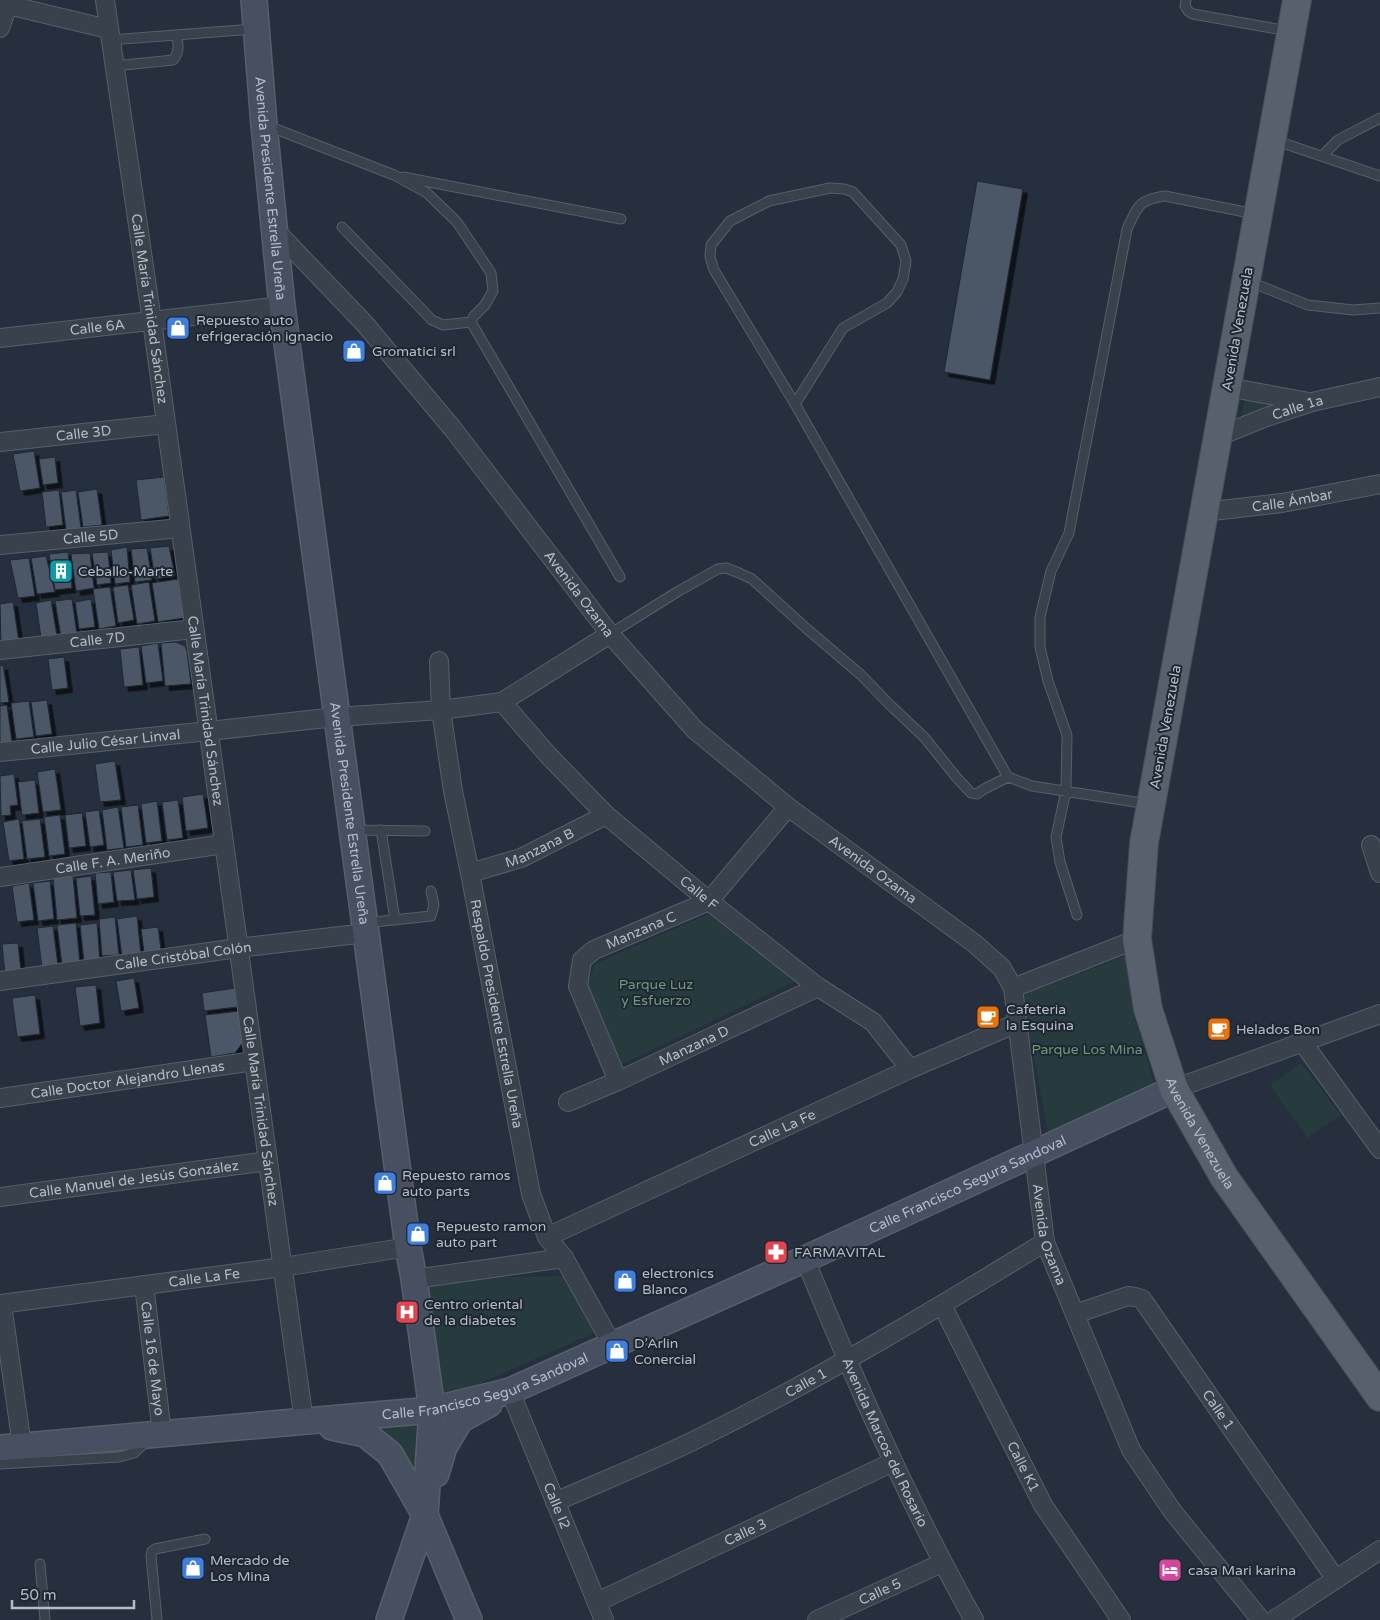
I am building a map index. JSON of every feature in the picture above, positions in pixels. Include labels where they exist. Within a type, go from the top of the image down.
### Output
[{"type":"main road","name":"Avenida Presidente Estrella Ureña","points":[[254,0],[282,306],[408,1247],[432,1410],[425,1515],[389,1620]]},
{"type":"main road","name":"Avenida Venezuela","points":[[1297,0],[1144,843],[1137,939],[1148,1009],[1174,1089],[1224,1177],[1380,1397]]},
{"type":"main road","name":"Calle Francisco Segura Sandoval","points":[[11,1447],[432,1410],[510,1391],[805,1259],[1174,1089]]},
{"type":"main road","points":[[425,1515],[444,1447],[460,1420],[510,1391]]},
{"type":"main road","points":[[304,1422],[365,1434],[390,1454],[425,1515],[469,1620]]},
{"type":"street","name":"Calle María Trinidad Sánchez","points":[[105,0],[152,321],[304,1422]]},
{"type":"street","points":[[0,28],[4,3],[109,34]]},
{"type":"street","name":"Avenida Ozama","points":[[274,229],[364,323],[453,429],[610,634],[695,730],[788,807],[974,943],[1002,968],[1014,988],[1044,1242],[1130,1450],[1173,1512],[1261,1620]]},
{"type":"street","name":"Calle 6A","points":[[0,338],[282,306]]},
{"type":"street","name":"Calle 1a","points":[[1218,437],[1264,418],[1312,402],[1380,386]]},
{"type":"street","points":[[1226,387],[1312,402]]},
{"type":"street","name":"Calle 3D","points":[[0,442],[166,424]]},
{"type":"street","name":"Calle Ámbar","points":[[1204,512],[1282,503],[1380,484]]},
{"type":"street","name":"Calle 5D","points":[[0,545],[180,528]]},
{"type":"street","name":"Calle 7D","points":[[0,650],[194,629]]},
{"type":"street","name":"Calle Julio César Linval","points":[[0,752],[209,732],[336,717],[441,710],[502,702],[610,634]]},
{"type":"street","name":"Respaldo Presidente Estrella Ureña","points":[[439,661],[441,710],[453,791],[531,1194],[547,1237],[564,1258],[613,1346]]},
{"type":"street","name":"Calle F","points":[[502,702],[606,815],[709,901],[818,987],[873,1022],[910,1069]]},
{"type":"street","name":"Manzana C","points":[[618,1081],[578,986],[582,960],[594,950],[709,901],[788,807]]},
{"type":"street","name":"Manzana B","points":[[470,873],[521,858],[606,815]]},
{"type":"street","name":"Calle F. A. Meriño","points":[[0,877],[224,844]]},
{"type":"street","points":[[1371,846],[1380,873]]},
{"type":"street","name":"Calle Cristóbal Colón","points":[[0,981],[366,928]]},
{"type":"street","points":[[1014,988],[1137,939]]},
{"type":"street","name":"Manzana D","points":[[568,1102],[618,1081],[818,987]]},
{"type":"street","name":"Calle Francisco Segura Sandoval","points":[[1174,1089],[1380,1014]]},
{"type":"street","name":"Calle La Fe","points":[[547,1237],[910,1069],[1017,1023]]},
{"type":"street","points":[[1303,1042],[1380,1149]]},
{"type":"street","name":"Calle Doctor Alejandro Llenas","points":[[0,1098],[254,1061]]},
{"type":"street","name":"Calle Manuel de Jesús González","points":[[0,1197],[268,1161]]},
{"type":"street","name":"Calle 1","points":[[555,1502],[710,1433],[846,1361],[1044,1242]]},
{"type":"street","name":"Calle La Fe","points":[[1,1304],[283,1267],[408,1247]]},
{"type":"street","points":[[414,1278],[564,1258]]},
{"type":"street","name":"Avenida Marcos del Rosario","points":[[805,1259],[846,1361],[893,1462],[942,1563],[974,1620]]},
{"type":"street","name":"Calle 16 de Mayo","points":[[144,1285],[158,1433]]},
{"type":"street","name":"Calle 1","points":[[1075,1314],[1128,1296],[1142,1299],[1335,1578]]},
{"type":"street","points":[[1,1304],[11,1447]]},
{"type":"street","name":"Calle K1","points":[[942,1305],[1044,1505],[1121,1620]]},
{"type":"street","name":"Calle I2","points":[[510,1391],[604,1620]]},
{"type":"street","name":"Calle 3","points":[[597,1602],[893,1462]]},
{"type":"street","points":[[1274,1620],[1380,1550]]},
{"type":"street","name":"Calle 5","points":[[817,1620],[942,1563]]},
{"type":"lane","points":[[1186,0],[1185,6],[1193,14],[1291,32]]},
{"type":"lane","points":[[109,34],[177,35],[256,29]]},
{"type":"lane","points":[[114,66],[173,60],[177,55],[177,35]]},
{"type":"lane","points":[[1322,156],[1338,140],[1380,118]]},
{"type":"lane","points":[[264,125],[394,175],[427,193],[457,222],[491,273],[493,291],[486,305],[474,316],[471,322]]},
{"type":"lane","points":[[1272,139],[1380,176]]},
{"type":"lane","points":[[394,175],[621,219]]},
{"type":"lane","points":[[795,404],[843,328],[887,303],[897,292],[903,279],[906,261],[901,245],[853,192],[844,189],[830,188],[769,201],[730,221],[711,245],[710,257],[714,270],[795,404],[1008,777],[1032,786],[1151,804]]},
{"type":"lane","points":[[1077,915],[1060,862],[1056,837],[1066,791],[1067,735],[1048,682],[1040,647],[1040,617],[1051,571],[1069,533],[1127,229],[1138,206],[1150,198],[1165,196],[1258,215]]},
{"type":"lane","points":[[342,227],[432,320],[443,325],[471,322]]},
{"type":"lane","points":[[1246,280],[1308,305],[1353,310],[1380,308]]},
{"type":"lane","points":[[471,322],[620,577]]},
{"type":"lane","points":[[610,634],[677,592],[718,569],[726,568],[752,579],[861,675],[924,737],[971,793],[977,794],[1008,777]]},
{"type":"lane","points":[[352,830],[425,831]]},
{"type":"lane","points":[[381,830],[395,920]]},
{"type":"lane","points":[[366,928],[395,920],[431,916],[434,905],[431,891]]},
{"type":"lane","points":[[0,1464],[127,1456],[139,1450],[158,1433]]},
{"type":"lane","points":[[157,1620],[152,1551],[205,1539]]},
{"type":"lane","points":[[40,1564],[45,1620]]},
{"type":"green space","points":[[1245,395],[1289,403],[1241,419]]},
{"type":"green space","name":"Parque Luz y Esfuerzo","points":[[708,914],[796,981],[621,1065],[587,986],[595,964]]},
{"type":"green space","name":"Parque Los Mina","points":[[1125,956],[1135,1019],[1154,1084],[1048,1132],[1022,995]]},
{"type":"green space","points":[[1301,1063],[1341,1115],[1307,1138],[1270,1085]]},
{"type":"green space","points":[[567,1276],[594,1333],[456,1394],[442,1398],[425,1279]]},
{"type":"green space","points":[[422,1418],[418,1480],[371,1427]]},
{"type":"building","points":[[977,181],[1023,189],[990,380],[944,372]]},
{"type":"building","points":[[34,451],[40,488],[20,491],[13,454]]},
{"type":"building","points":[[55,457],[58,483],[43,485],[39,459]]},
{"type":"building","points":[[164,477],[169,516],[141,520],[136,480]]},
{"type":"building","points":[[97,489],[102,525],[83,527],[78,492]]},
{"type":"building","points":[[59,490],[63,525],[46,527],[42,492]]},
{"type":"building","points":[[76,490],[81,528],[66,530],[61,492]]},
{"type":"building","points":[[169,546],[175,576],[155,579],[150,548]]},
{"type":"building","points":[[127,547],[130,582],[115,584],[111,550]]},
{"type":"building","points":[[147,548],[152,580],[135,582],[131,549]]},
{"type":"building","name":"Ceballo-Marte","points":[[68,552],[72,588],[55,590],[49,554]]},
{"type":"building","points":[[108,552],[111,583],[97,585],[92,553]]},
{"type":"building","points":[[90,553],[94,588],[76,591],[71,554]]},
{"type":"building","points":[[46,556],[55,592],[37,594],[31,558]]},
{"type":"building","points":[[29,558],[35,596],[18,598],[10,560]]},
{"type":"building","points":[[178,579],[184,618],[158,622],[152,583]]},
{"type":"building","points":[[149,582],[155,621],[137,624],[131,585]]},
{"type":"building","points":[[128,585],[134,620],[118,623],[113,587]]},
{"type":"building","points":[[110,587],[116,626],[99,629],[93,589]]},
{"type":"building","points":[[72,599],[77,634],[61,637],[55,601]]},
{"type":"building","points":[[91,599],[95,627],[79,629],[75,602]]},
{"type":"building","points":[[51,600],[57,636],[41,638],[36,603]]},
{"type":"building","points":[[13,602],[19,642],[1,645],[0,604]]},
{"type":"building","points":[[176,642],[185,646],[187,651],[191,684],[165,686],[161,643]]},
{"type":"building","points":[[158,643],[163,681],[146,683],[141,646]]},
{"type":"building","points":[[139,647],[143,685],[124,687],[120,649]]},
{"type":"building","points":[[64,657],[68,688],[52,690],[48,659]]},
{"type":"building","points":[[3,665],[9,702],[0,703],[0,666]]},
{"type":"building","points":[[47,700],[52,734],[36,736],[31,702]]},
{"type":"building","points":[[29,701],[34,737],[16,739],[11,703]]},
{"type":"building","points":[[7,705],[12,742],[0,744],[0,706]]},
{"type":"building","points":[[115,761],[121,800],[100,802],[95,764]]},
{"type":"building","points":[[55,769],[61,810],[43,812],[37,772]]},
{"type":"building","points":[[14,774],[18,805],[10,806],[11,815],[1,816],[0,776]]},
{"type":"building","points":[[35,780],[39,813],[22,815],[18,782]]},
{"type":"building","points":[[203,794],[208,828],[186,831],[182,797]]},
{"type":"building","points":[[178,800],[183,838],[167,840],[162,802]]},
{"type":"building","points":[[157,801],[162,841],[146,843],[141,804]]},
{"type":"building","points":[[138,805],[143,845],[126,847],[121,807]]},
{"type":"building","points":[[118,807],[124,848],[107,850],[102,810]]},
{"type":"building","points":[[99,810],[104,845],[90,847],[85,812]]},
{"type":"building","points":[[82,813],[86,846],[69,848],[65,815]]},
{"type":"building","points":[[60,815],[65,854],[49,856],[44,817]]},
{"type":"building","points":[[19,819],[24,859],[9,861],[3,822]]},
{"type":"building","points":[[40,819],[45,857],[27,859],[22,821]]},
{"type":"building","points":[[151,868],[154,897],[137,899],[133,870]]},
{"type":"building","points":[[131,870],[135,900],[117,901],[113,872]]},
{"type":"building","points":[[111,872],[114,902],[98,904],[95,873]]},
{"type":"building","points":[[73,876],[77,918],[57,920],[53,878]]},
{"type":"building","points":[[91,876],[95,915],[80,916],[76,878]]},
{"type":"building","points":[[50,881],[54,919],[38,921],[33,883]]},
{"type":"building","points":[[29,883],[34,920],[17,922],[12,886]]},
{"type":"building","points":[[137,916],[141,955],[122,957],[117,919]]},
{"type":"building","points":[[115,917],[119,955],[102,956],[99,919]]},
{"type":"building","points":[[76,923],[80,964],[62,965],[57,925]]},
{"type":"building","points":[[97,923],[100,961],[84,962],[80,925]]},
{"type":"building","points":[[53,926],[58,966],[42,968],[37,928]]},
{"type":"building","points":[[158,927],[161,950],[144,952],[141,929]]},
{"type":"building","points":[[18,943],[21,972],[5,974],[2,944]]},
{"type":"building","points":[[134,978],[139,1008],[121,1011],[116,981]]},
{"type":"building","points":[[96,985],[100,1023],[80,1026],[75,987]]},
{"type":"building","points":[[235,988],[237,1007],[204,1011],[202,993]]},
{"type":"building","points":[[35,995],[40,1034],[17,1037],[12,998]]},
{"type":"building","points":[[240,1011],[244,1041],[235,1053],[211,1057],[205,1015]]},
{"type":"place","name":"Repuesto auto refrigeración ignacio","points":[[178,328]]},
{"type":"place","name":"Gromatici srl","points":[[354,351]]},
{"type":"place","name":"Ceballo-Marte","points":[[61,571]]},
{"type":"place","name":"Cafeteria la Esquina","points":[[988,1017]]},
{"type":"place","name":"Helados Bon","points":[[1219,1029]]},
{"type":"place","name":"Repuesto ramos auto parts","points":[[385,1183]]},
{"type":"place","name":"Repuesto ramon auto part","points":[[418,1234]]},
{"type":"place","name":"FARMAVITAL","points":[[776,1252]]},
{"type":"place","name":"electronics Blanco","points":[[625,1281]]},
{"type":"place","name":"Centro oriental de la diabetes","points":[[407,1312]]},
{"type":"place","name":"D’Arlin Conercial","points":[[617,1351]]},
{"type":"place","name":"Mercado de Los Mina","points":[[193,1568]]},
{"type":"place","name":"casa Mari karina","points":[[1170,1570]]}]
